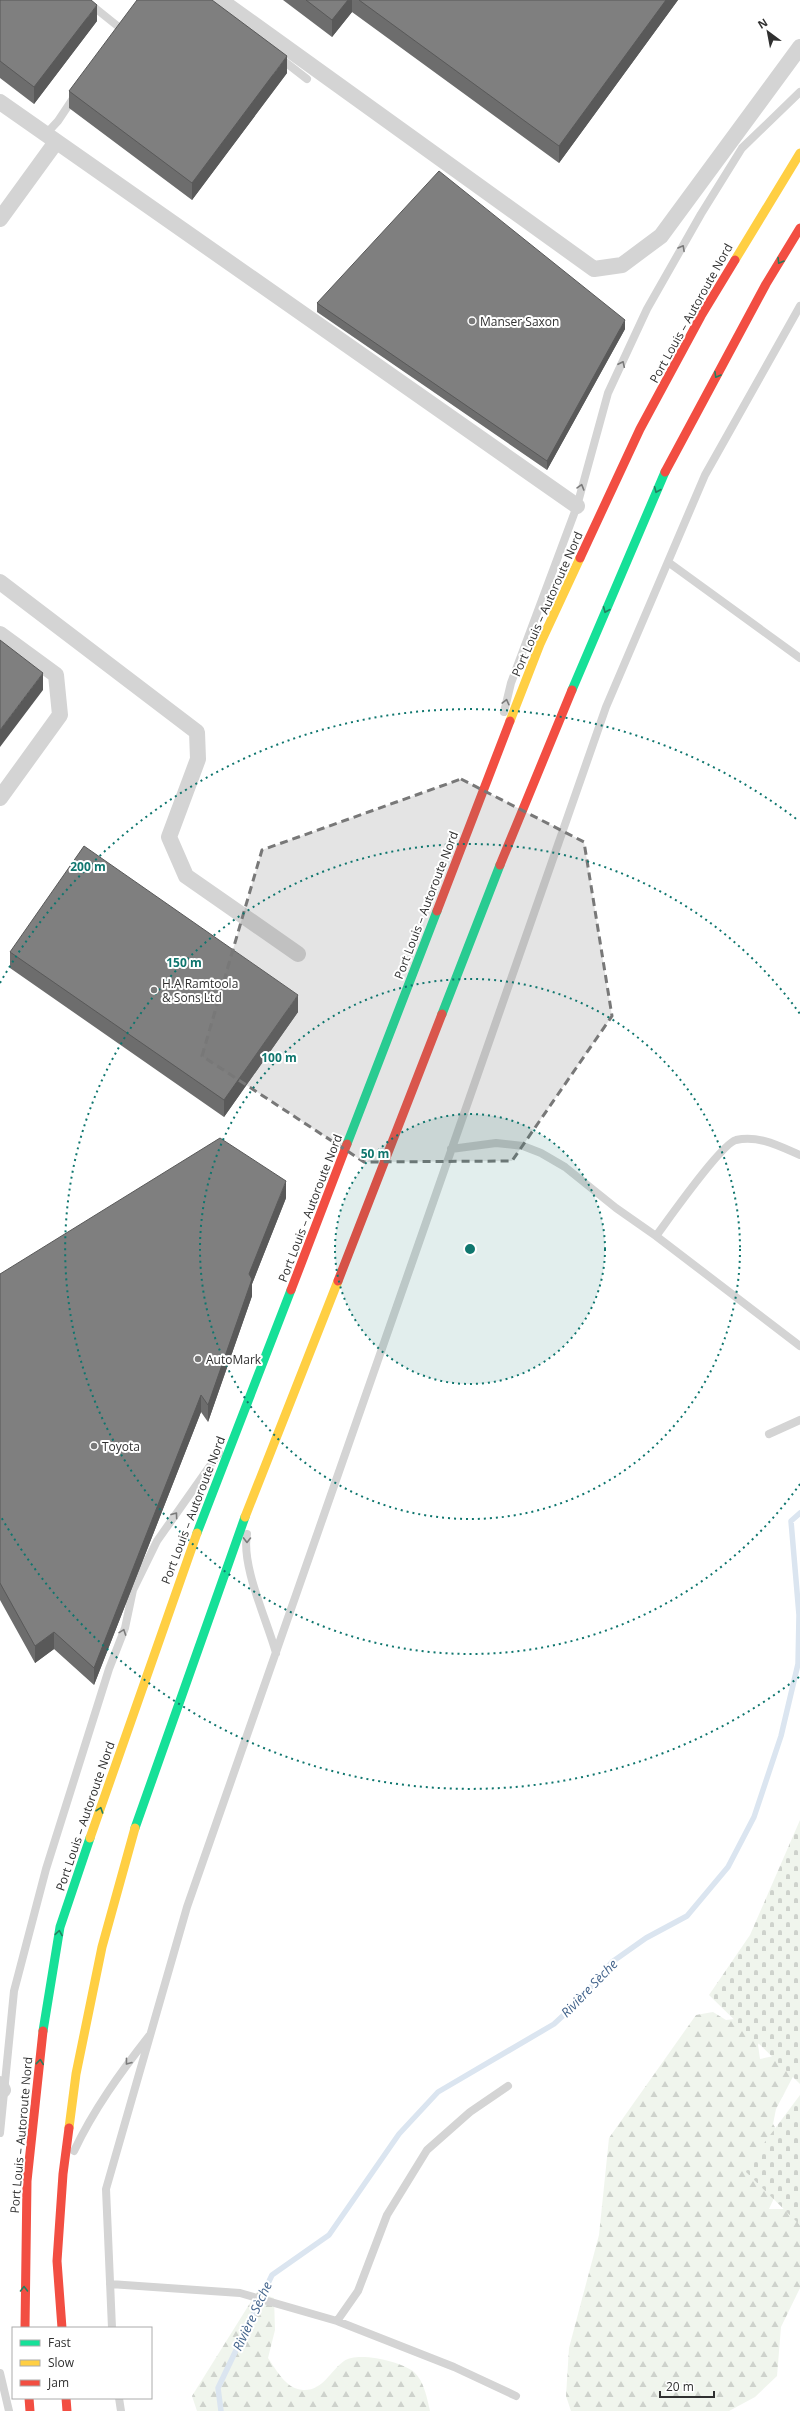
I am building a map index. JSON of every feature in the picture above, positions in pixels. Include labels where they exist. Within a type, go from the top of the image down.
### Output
[{"type":"highway","name":"Port Louis – Autoroute Nord","points":[[25,2327],[27,2181],[43,2029],[60,1927],[179,1579],[540,644],[640,429],[701,316],[800,153]]},
{"type":"highway","points":[[62,2327],[58,2261],[63,2174],[76,2074],[98,1962],[133,1832],[255,1488],[317,1335],[530,788],[670,461],[766,284],[800,228]]},
{"type":"highway","points":[[29,2399],[30,2411]]},
{"type":"highway","points":[[66,2399],[67,2411]]},
{"type":"street","points":[[220,0],[594,269],[622,265],[661,236],[800,47]]},
{"type":"street","points":[[0,102],[577,506]]},
{"type":"street","points":[[0,219],[51,138]]},
{"type":"street","points":[[0,582],[197,732],[198,759],[169,837],[186,876],[298,954]]},
{"type":"street","points":[[0,634],[56,675],[60,715],[0,798]]},
{"type":"lane","points":[[85,0],[120,29]]},
{"type":"lane","points":[[270,51],[306,79]]},
{"type":"lane","points":[[51,138],[58,121],[78,90]]},
{"type":"lane","points":[[487,780],[510,684],[577,506],[608,393],[648,309],[701,214],[742,148],[800,92]]},
{"type":"lane","points":[[112,2327],[106,2189],[187,1907],[606,707],[705,475],[800,306]]},
{"type":"lane","points":[[668,562],[800,658]]},
{"type":"lane","points":[[656,1236],[718,1154],[734,1140],[758,1139],[800,1155]]},
{"type":"lane","points":[[451,1149],[496,1143],[523,1146],[541,1153],[565,1167],[616,1208],[656,1236],[800,1346]]},
{"type":"lane","points":[[769,1434],[800,1420]]},
{"type":"lane","points":[[0,2133],[2,2087],[14,1991],[46,1869],[109,1669],[125,1628],[133,1590],[157,1541],[240,1422]]},
{"type":"lane","points":[[255,1488],[246,1539],[249,1572],[268,1622],[276,1653]]},
{"type":"lane","points":[[63,2174],[89,2119],[115,2078],[152,2032]]},
{"type":"lane","points":[[337,2320],[358,2291],[387,2215],[427,2150],[470,2112],[508,2086]]},
{"type":"lane","points":[[110,2284],[240,2292],[337,2320],[454,2367],[516,2396]]},
{"type":"lane","points":[[0,2373],[9,2411]]},
{"type":"lane","points":[[119,2399],[121,2411]]},
{"type":"highlighted area","points":[[461,779],[584,842],[612,1016],[512,1161],[364,1162],[202,1056],[262,850]]},
{"type":"green space","points":[[800,1820],[800,2084],[709,1995],[750,1935]]},
{"type":"green space","points":[[713,2012],[726,2020],[760,2016],[764,2031],[758,2045],[760,2059],[792,2052],[798,2067],[776,2109],[773,2124],[790,2152],[788,2168],[769,2209],[800,2209],[800,2288],[781,2327],[777,2376],[755,2397],[729,2411],[571,2411],[566,2396],[569,2348],[599,2235],[609,2138],[696,2015]]},
{"type":"green space","points":[[800,2095],[800,2225],[744,2170]]},
{"type":"green space","points":[[257,2292],[274,2298],[275,2330],[268,2358],[287,2383],[297,2389],[310,2389],[321,2384],[339,2365],[351,2358],[369,2357],[380,2359],[390,2361],[414,2372],[423,2385],[430,2411],[197,2411],[192,2396]]},
{"type":"building","points":[[0,0],[91,0],[97,5],[34,87],[0,61]]},
{"type":"building","points":[[137,0],[212,0],[287,56],[192,183],[69,91]]},
{"type":"building","points":[[306,0],[348,0],[332,20]]},
{"type":"building","points":[[359,0],[666,0],[559,146]]},
{"type":"building","name":"Manser Saxon","points":[[439,171],[625,320],[547,461],[317,303]]},
{"type":"building","points":[[0,640],[43,673],[0,730]]},
{"type":"building","name":"H.A Ramtoola & Sons Ltd","points":[[84,846],[298,995],[224,1100],[10,952]]},
{"type":"building","name":"Toyota","points":[[220,1138],[286,1181],[249,1274],[252,1279],[208,1405],[201,1395],[94,1668],[54,1632],[35,1646],[0,1583],[0,1274]]},
{"type":"waterway","name":"Rivière Sèche","points":[[221,2411],[218,2388],[272,2275],[329,2235],[399,2134],[438,2092],[554,2024],[580,2000],[612,1962],[646,1938],[687,1916],[728,1867],[754,1817],[781,1736],[798,1664],[799,1615],[791,1521],[800,1513]]},
{"type":"traffic: fast","points":[[572,690],[665,472]]},
{"type":"traffic: fast","points":[[442,1014],[500,865]]},
{"type":"traffic: fast","points":[[347,1144],[437,911]]},
{"type":"traffic: fast","points":[[197,1533],[291,1290]]},
{"type":"traffic: fast","points":[[135,1828],[245,1517]]},
{"type":"traffic: fast","points":[[43,2031],[60,1927],[90,1838]]},
{"type":"traffic: slow","points":[[735,260],[800,153]]},
{"type":"traffic: slow","points":[[510,721],[540,644],[580,558]]},
{"type":"traffic: slow","points":[[245,1517],[338,1281]]},
{"type":"traffic: slow","points":[[90,1838],[197,1533]]},
{"type":"traffic: slow","points":[[69,2128],[76,2074],[102,1947],[135,1828]]},
{"type":"traffic: jam","points":[[665,472],[766,284],[800,228]]},
{"type":"traffic: jam","points":[[580,558],[640,429],[701,316],[735,260]]},
{"type":"traffic: jam","points":[[500,865],[572,690]]},
{"type":"traffic: jam","points":[[437,911],[510,721]]},
{"type":"traffic: jam","points":[[338,1281],[442,1014]]},
{"type":"traffic: jam","points":[[291,1290],[347,1144]]},
{"type":"traffic: jam","points":[[25,2327],[27,2181],[43,2031]]},
{"type":"traffic: jam","points":[[62,2327],[57,2261],[63,2174],[69,2128]]},
{"type":"traffic: jam","points":[[29,2399],[30,2411]]},
{"type":"traffic: jam","points":[[66,2399],[67,2411]]},
{"type":"place","name":"Manser Saxon","points":[[472,321]]},
{"type":"place","name":"H.A Ramtoola & Sons Ltd","points":[[154,990]]},
{"type":"place","name":"AutoMark","points":[[198,1359]]},
{"type":"place","name":"Toyota","points":[[94,1446]]}]
